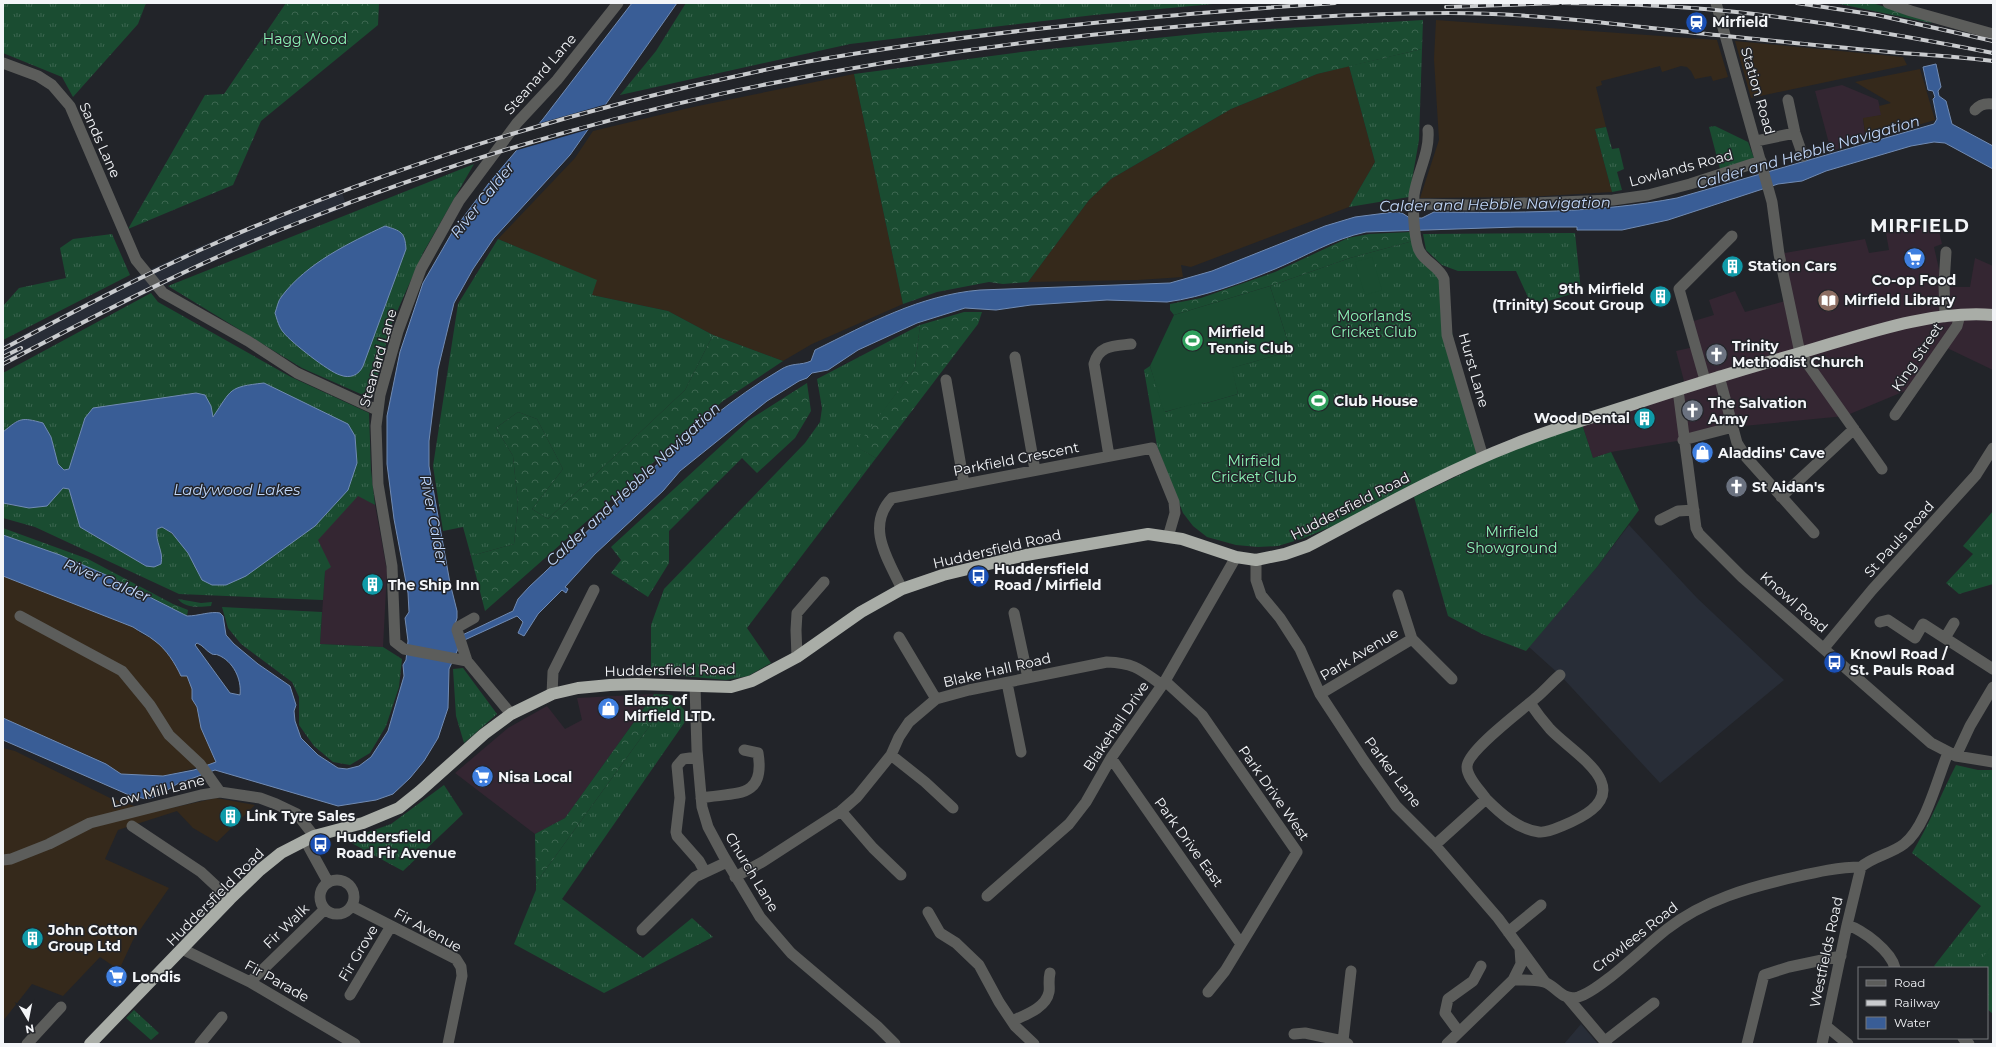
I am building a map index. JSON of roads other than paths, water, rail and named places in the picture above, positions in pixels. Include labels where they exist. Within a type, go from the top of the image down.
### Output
[{"type":"highway","name":"Huddersfield Road","points":[[90,1044],[230,899],[260,870],[281,853],[309,838],[362,823],[399,808],[484,734],[511,714],[552,694],[578,688],[617,685],[731,687],[752,681],[796,657],[861,612],[902,589],[943,575],[1026,555],[1148,534],[1182,538],[1236,557],[1256,560],[1285,554],[1308,546],[1452,471],[1483,457],[1578,421],[1678,390],[1705,380],[1878,331],[1945,317],[1960,315],[1993,315]]},
{"type":"street","name":"Steanard Lane","points":[[462,656],[404,650],[395,642],[392,566],[378,484],[376,460],[377,410],[398,331],[422,269],[459,201],[517,123],[557,80],[618,3]]},
{"type":"street","name":"Station Road","points":[[1716,3],[1770,194],[1779,254],[1800,353]]},
{"type":"street","points":[[1888,3],[1911,12],[1993,34]]},
{"type":"street","name":"Sands Lane","points":[[3,63],[38,76],[52,86],[70,106],[136,260],[163,293],[248,341],[297,373],[377,410]]},
{"type":"street","points":[[1788,100],[1795,133],[1803,156]]},
{"type":"street","points":[[1975,110],[1979,105],[1988,103],[1993,104]]},
{"type":"street","name":"Hurst Lane","points":[[1428,130],[1429,142],[1414,195],[1417,246],[1426,260],[1441,272],[1447,335],[1483,457]]},
{"type":"street","points":[[1756,141],[1795,133]]},
{"type":"street","name":"Lowlands Road","points":[[1415,208],[1613,200],[1648,195],[1763,165]]},
{"type":"street","points":[[1705,380],[1679,289],[1732,236]]},
{"type":"street","points":[[1945,317],[1944,284],[1946,252]]},
{"type":"street","name":"King Street","points":[[1895,415],[1957,326],[1960,315]]},
{"type":"street","points":[[1109,456],[1094,364],[1096,355],[1103,348],[1131,344]]},
{"type":"street","points":[[1800,353],[1882,469]]},
{"type":"street","points":[[1015,357],[1035,470]]},
{"type":"street","points":[[1719,376],[1737,443],[1746,457],[1814,533]]},
{"type":"street","points":[[946,380],[964,484]]},
{"type":"street","name":"Knowl Road","points":[[1678,390],[1683,440],[1696,528],[1704,540],[1931,743],[1952,755],[1993,762]]},
{"type":"street","points":[[1683,440],[1733,427]]},
{"type":"street","points":[[1781,497],[1854,429]]},
{"type":"street","name":"Parkfield Crescent","points":[[902,589],[880,541],[879,522],[884,507],[892,498],[1035,470],[1152,448],[1174,502],[1175,513],[1168,537]]},
{"type":"street","name":"St Pauls Road","points":[[1824,648],[1872,590],[1976,475],[1993,448]]},
{"type":"street","points":[[1660,520],[1678,511],[1694,510]]},
{"type":"street","name":"Blakehall Drive","points":[[990,891],[1069,824],[1086,802],[1111,758],[1164,683],[1236,557]]},
{"type":"street","name":"Parker Lane","points":[[1256,560],[1256,580],[1261,595],[1280,618],[1300,649],[1320,694],[1381,786],[1396,806],[1435,845],[1508,932],[1545,982]]},
{"type":"street","points":[[796,657],[797,613],[824,582]]},
{"type":"street","points":[[552,694],[553,672],[594,590]]},
{"type":"street","name":"Park Avenue","points":[[1398,594],[1412,639],[1452,679]]},
{"type":"street","points":[[1014,613],[1028,678]]},
{"type":"street","points":[[20,616],[122,671],[150,705],[169,735],[200,764],[211,777],[220,792]]},
{"type":"street","points":[[474,618],[458,627],[457,634],[462,656],[511,714]]},
{"type":"street","points":[[1880,622],[1888,620],[1915,638],[1924,624],[1993,669]]},
{"type":"street","points":[[1945,638],[1954,623]]},
{"type":"street","points":[[899,637],[936,699]]},
{"type":"street","name":"Park Avenue","points":[[1320,694],[1412,639]]},
{"type":"street","name":"Blake Hall Road","points":[[735,876],[764,861],[841,811],[857,797],[891,755],[899,737],[909,722],[936,699],[1107,662],[1125,662],[1164,683]]},
{"type":"street","points":[[1530,703],[1550,729],[1584,760],[1601,780],[1603,790],[1600,801],[1591,811],[1578,819],[1553,830],[1540,833],[1526,828],[1501,815],[1486,799],[1470,776],[1467,767],[1469,760],[1498,729],[1530,703],[1560,675]]},
{"type":"street","points":[[1006,683],[1021,752]]},
{"type":"street","name":"Park Drive West","points":[[1164,683],[1202,715],[1298,852],[1225,971],[1208,992]]},
{"type":"street","name":"Church Lane","points":[[695,686],[697,757],[701,798],[708,826],[727,862],[760,917],[791,953],[877,1026],[895,1044]]},
{"type":"street","name":"Crowlees Road","points":[[1568,998],[1587,993],[1667,928],[1691,912],[1714,901],[1764,884],[1815,873],[1850,867],[1861,867],[1868,861],[1897,849],[1914,834],[1952,755],[1993,687]]},
{"type":"street","points":[[701,798],[745,792],[756,784],[760,767],[758,753],[744,750]]},
{"type":"street","points":[[891,755],[925,782],[952,808]]},
{"type":"street","points":[[697,757],[683,759],[678,763],[680,798],[676,832],[677,836],[699,861],[705,872]]},
{"type":"street","name":"Park Drive East","points":[[1111,758],[1241,944]]},
{"type":"street","name":"Low Mill Lane","points":[[3,860],[11,859],[49,844],[90,823],[201,795],[220,792],[260,798],[297,814],[309,838]]},
{"type":"street","points":[[1435,845],[1486,799]]},
{"type":"street","points":[[841,811],[873,848],[901,875]]},
{"type":"street","points":[[132,826],[201,872],[230,899]]},
{"type":"street","points":[[309,838],[328,882]]},
{"type":"street","points":[[642,930],[696,877],[727,862]]},
{"type":"street","name":"Westfields Road","points":[[1822,1044],[1841,956],[1846,925],[1861,867]]},
{"type":"street","points":[[339,879],[350,884],[355,894],[352,906],[340,914],[329,912],[322,905],[320,895],[324,885],[328,882],[339,879]]},
{"type":"street","points":[[1508,932],[1541,905]]},
{"type":"street","name":"Fir Avenue","points":[[352,906],[456,959],[461,967],[462,976],[448,1044]]},
{"type":"street","name":"Fir Walk","points":[[250,982],[325,909]]},
{"type":"street","points":[[928,912],[940,933],[956,943],[979,965],[999,1002],[1012,1021],[1034,1044]]},
{"type":"street","points":[[1846,925],[1855,928],[1887,953],[1893,960],[1895,967]]},
{"type":"street","name":"Fir Grove","points":[[350,995],[391,926]]},
{"type":"street","name":"Fir Parade","points":[[182,949],[250,982],[355,1044]]},
{"type":"street","points":[[1447,1044],[1513,980],[1521,964],[1520,949]]},
{"type":"street","points":[[1747,1044],[1764,975],[1789,967],[1841,956]]},
{"type":"street","points":[[1459,1032],[1445,1013],[1448,999],[1473,980],[1481,966]]},
{"type":"street","points":[[1294,1034],[1305,1033],[1346,1042],[1356,983],[1351,971]]},
{"type":"street","points":[[1012,1021],[1039,1007],[1046,1000],[1050,991],[1048,982],[1050,973]]},
{"type":"street","points":[[1513,980],[1545,982],[1568,998],[1606,1043],[1654,1003]]},
{"type":"street","points":[[27,1044],[61,1007]]},
{"type":"street","points":[[200,1044],[222,1017]]},
{"type":"street","points":[[1826,1026],[1848,1044]]},
{"type":"water","name":"River Calder","points":[[632,3],[677,3],[570,155],[494,238],[473,269],[454,303],[438,369],[429,441],[429,466],[450,583],[457,611],[457,618],[453,631],[456,638],[513,611],[518,599],[529,587],[649,472],[713,417],[746,392],[784,368],[811,361],[815,350],[875,321],[915,304],[958,293],[980,290],[1170,283],[1212,271],[1325,226],[1355,217],[1394,212],[1402,213],[1410,218],[1422,218],[1434,212],[1556,211],[1617,207],[1677,198],[1934,124],[1937,119],[1933,99],[1935,97],[1933,91],[1928,90],[1923,67],[1936,64],[1941,87],[1938,91],[1939,96],[1946,101],[1952,124],[1993,146],[1993,169],[1945,143],[1934,142],[1911,146],[1826,171],[1802,181],[1778,184],[1668,220],[1622,230],[1577,230],[1577,227],[1516,227],[1366,232],[1331,243],[1275,269],[1222,289],[1181,300],[1167,302],[1107,300],[1031,305],[996,310],[965,308],[917,323],[858,350],[828,370],[812,373],[807,378],[799,381],[767,401],[680,471],[663,491],[595,554],[565,587],[568,589],[566,593],[562,590],[538,614],[524,636],[518,633],[523,622],[517,616],[458,643],[458,649],[449,669],[448,708],[438,738],[424,761],[410,778],[393,794],[376,800],[338,806],[215,770],[177,784],[158,796],[146,799],[129,795],[3,740],[3,718],[106,764],[121,774],[163,776],[194,770],[216,762],[201,728],[197,707],[192,699],[192,689],[187,676],[181,676],[173,661],[163,648],[133,627],[3,576],[3,535],[60,555],[106,575],[187,616],[220,613],[223,616],[226,635],[234,644],[258,664],[290,686],[296,705],[294,711],[295,721],[301,738],[318,755],[338,768],[347,769],[359,766],[371,757],[388,731],[404,676],[403,665],[406,660],[408,641],[405,618],[409,612],[408,593],[394,519],[387,464],[387,416],[400,352],[423,283],[453,231],[489,183],[543,119]],"holes":[[[197,643],[212,654],[223,658],[232,666],[240,683],[240,695],[230,693],[195,645]]]},
{"type":"water","points":[[385,226],[395,229],[401,233],[405,239],[406,249],[363,366],[357,374],[347,377],[335,373],[319,363],[288,337],[282,331],[275,313],[281,298],[292,284],[316,264],[357,239]]},
{"type":"water","name":"Ladywood Lakes","points":[[264,383],[348,424],[355,436],[357,463],[348,490],[315,526],[246,576],[226,585],[212,585],[202,580],[188,553],[172,533],[162,527],[157,529],[157,539],[162,559],[161,564],[154,567],[146,566],[80,527],[69,489],[63,488],[47,506],[29,508],[3,503],[3,432],[17,421],[30,420],[43,423],[51,437],[58,464],[64,470],[69,469],[85,418],[93,408],[196,393],[205,395],[211,406],[213,417],[232,391],[244,386]]},
{"type":"railway","points":[[3,349],[157,270],[275,218],[343,191],[480,144],[619,104],[781,67],[925,43],[1130,19],[1335,3]]},
{"type":"railway","points":[[1446,7],[1558,3]]},
{"type":"railway","points":[[1563,3],[1665,6],[1760,15],[1860,29],[1993,53]]},
{"type":"railway","points":[[1797,3],[1877,15],[1993,41]]},
{"type":"railway","points":[[3,364],[113,307],[224,254],[262,237],[403,183],[507,149],[612,120],[718,94],[825,73],[933,55],[1151,29],[1337,16],[1449,13],[1519,15],[1588,21],[1813,45],[1993,61]]},
{"type":"railway","points":[[3,357],[21,348]]},
{"type":"place","name":"Mirfield","points":[[1697,22]]},
{"type":"place","name":"Co-op Food","points":[[1914,258]]},
{"type":"place","name":"Station Cars","points":[[1732,266]]},
{"type":"place","name":"9th Mirfield (Trinity) Scout Group","points":[[1660,297]]},
{"type":"place","name":"Mirfield Library","points":[[1829,300]]},
{"type":"place","name":"Mirfield Tennis Club","points":[[1192,340]]},
{"type":"place","name":"Trinity Methodist Church","points":[[1716,354]]},
{"type":"place","name":"Club House","points":[[1319,401]]},
{"type":"place","name":"The Salvation Army","points":[[1693,411]]},
{"type":"place","name":"Wood Dental","points":[[1645,418]]},
{"type":"place","name":"Aladdins' Cave","points":[[1703,453]]},
{"type":"place","name":"St Aidan's","points":[[1737,487]]},
{"type":"place","name":"Huddersfield Road / Mirfield","points":[[979,577]]},
{"type":"place","name":"The Ship Inn","points":[[372,585]]},
{"type":"place","name":"Knowl Road / St. Pauls Road","points":[[1834,662]]},
{"type":"place","name":"Elams of Mirfield LTD.","points":[[609,708]]},
{"type":"place","name":"Nisa Local","points":[[482,777]]},
{"type":"place","name":"Link Tyre Sales","points":[[231,816]]},
{"type":"place","name":"Huddersfield Road Fir Avenue","points":[[320,845]]},
{"type":"place","name":"John Cotton Group Ltd","points":[[32,938]]},
{"type":"place","name":"Londis","points":[[117,977]]},
{"type":"district","name":"MIRFIELD","points":[[1920,226]]},
{"type":"park label","name":"Hagg Wood","points":[[305,39]]},
{"type":"park label","name":"Moorlands Cricket Club","points":[[1374,324]]},
{"type":"park label","name":"Mirfield Cricket Club","points":[[1254,470]]},
{"type":"park label","name":"Mirfield Showground","points":[[1512,540]]},
{"type":"water label","name":"Calder and Hebble Navigation","points":[[1808,152]]},
{"type":"water label","name":"Calder and Hebble Navigation","points":[[1495,204]]},
{"type":"water label","name":"Calder and Hebble Navigation","points":[[633,484]]}]
